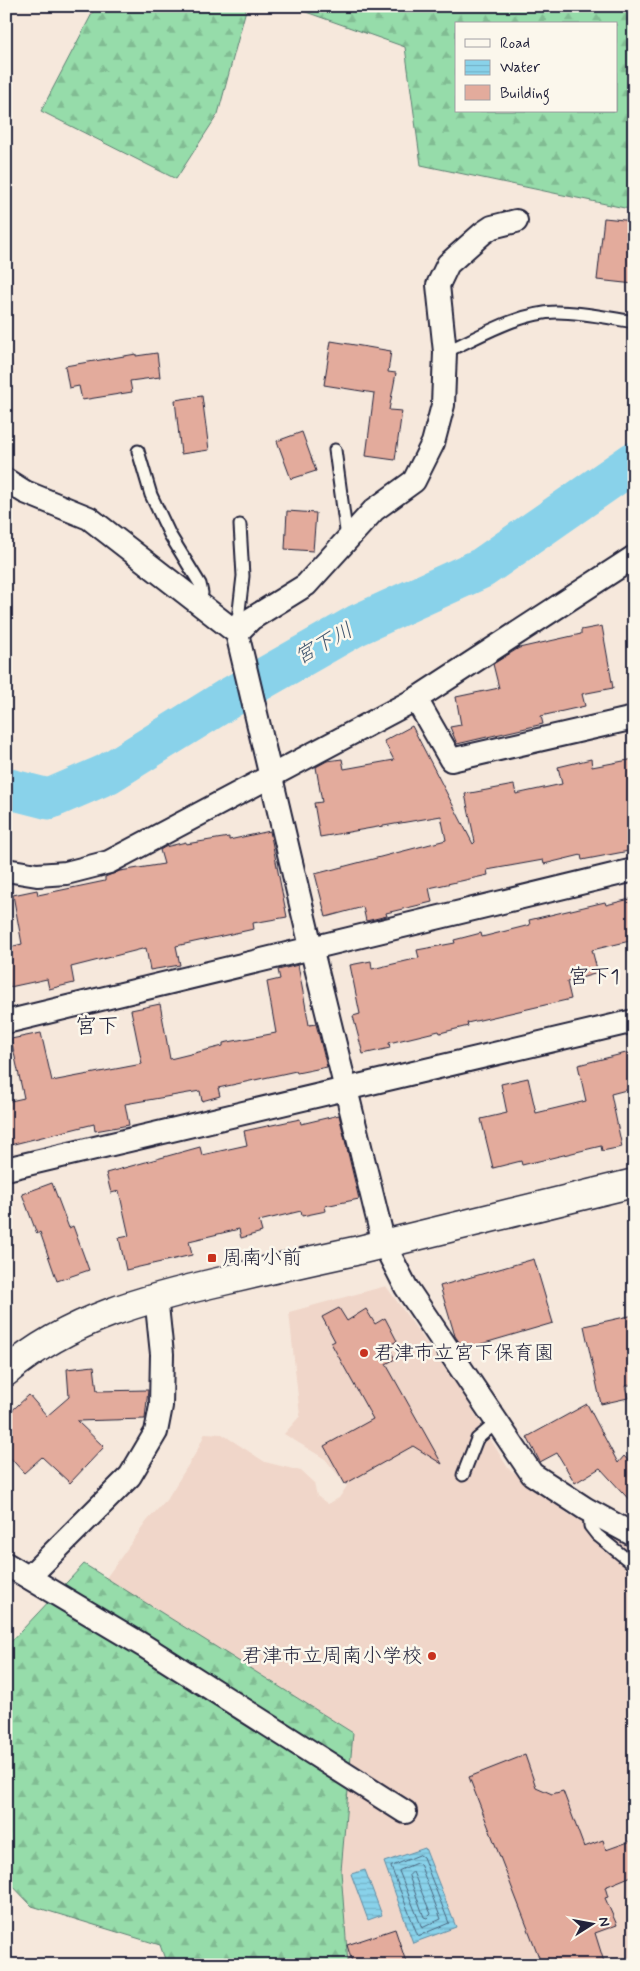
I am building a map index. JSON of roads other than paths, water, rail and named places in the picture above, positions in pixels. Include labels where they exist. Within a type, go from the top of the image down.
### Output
[{"type":"street","points":[[239,642],[251,618],[306,586],[374,510],[414,481],[433,443],[443,405],[445,352],[438,285],[448,264],[492,227],[516,221]]},
{"type":"street","points":[[6,480],[25,492],[89,518],[200,603],[239,642],[310,947],[384,1244],[406,1287],[532,1474],[590,1511],[634,1535]]},
{"type":"street","points":[[6,870],[37,875],[66,872],[109,862],[416,699],[634,557]]},
{"type":"street","points":[[416,699],[451,760],[634,718]]},
{"type":"street","points":[[6,1022],[634,870]]},
{"type":"street","points":[[6,1169],[634,1021]]},
{"type":"street","points":[[6,1372],[20,1360],[62,1334],[105,1313],[156,1296],[384,1244],[634,1183]]},
{"type":"street","points":[[29,1577],[130,1476],[156,1432],[161,1406],[162,1354],[156,1296]]},
{"type":"street","points":[[6,1564],[144,1646],[405,1812]]},
{"type":"lane","points":[[445,352],[522,318],[546,313],[582,314],[634,322]]},
{"type":"lane","points":[[335,450],[348,538]]},
{"type":"lane","points":[[138,451],[151,495],[170,535],[200,584],[202,592],[200,603]]},
{"type":"lane","points":[[239,642],[243,576],[240,525]]},
{"type":"lane","points":[[464,1475],[477,1440],[497,1422]]},
{"type":"lane","points":[[590,1511],[590,1526],[597,1535],[634,1566]]},
{"type":"water","points":[[425,1848],[456,1927],[413,1943],[384,1862]]},
{"type":"water","points":[[365,1870],[382,1915],[368,1920],[351,1874]]},
{"type":"waterway","name":"宮下川","points":[[6,788],[49,799],[107,774],[229,698],[357,625],[482,568],[634,462]]},
{"type":"place","name":"周南小前","points":[[212,1258]]},
{"type":"place","name":"君津市立宮下保育園","points":[[364,1353]]},
{"type":"place","name":"君津市立周南小学校","points":[[432,1656]]},
{"type":"district","name":"宮下1","points":[[594,977]]},
{"type":"district","name":"宮下","points":[[97,1027]]}]
